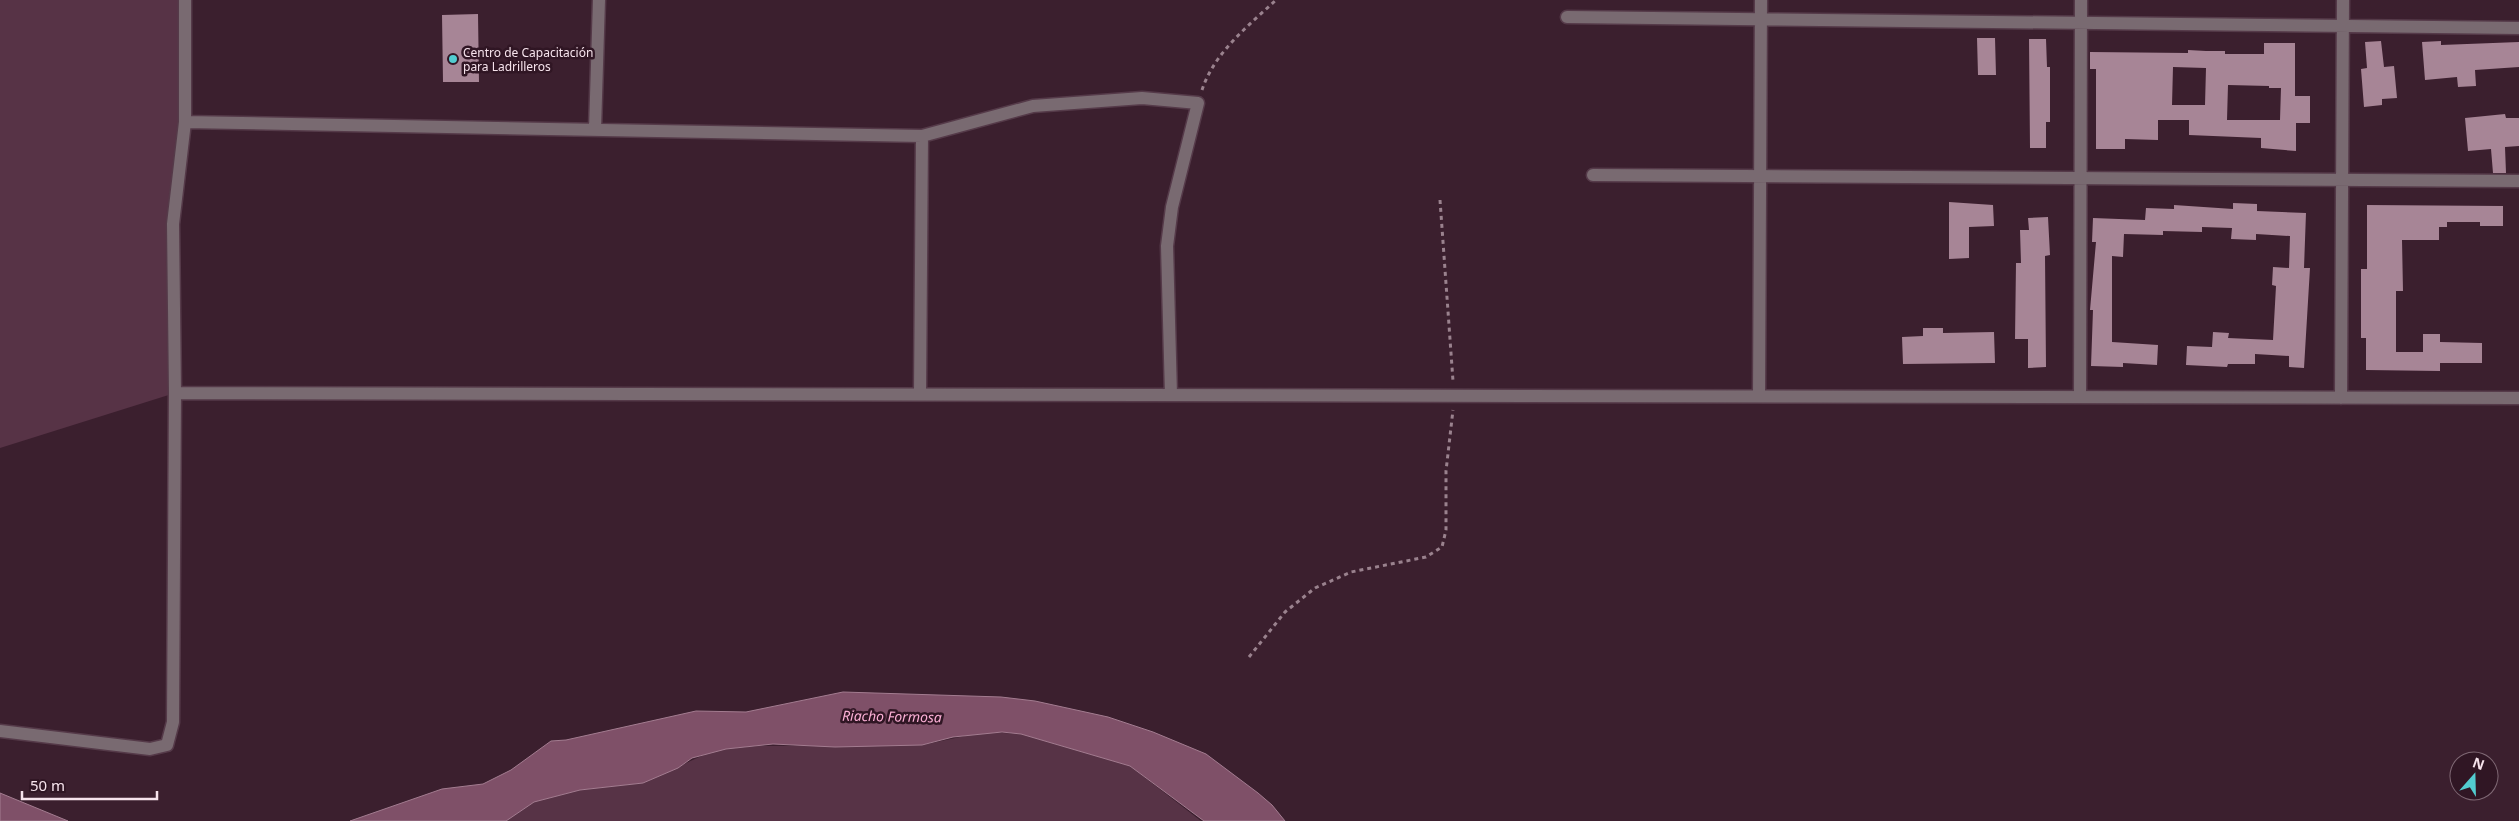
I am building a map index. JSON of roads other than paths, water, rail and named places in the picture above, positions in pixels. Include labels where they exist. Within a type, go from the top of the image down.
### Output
[{"type":"street","points":[[0,731],[150,749],[167,745],[173,722],[175,393],[173,224],[185,122],[185,0]]},
{"type":"street","points":[[596,129],[599,0]]},
{"type":"street","points":[[1759,396],[1761,0]]},
{"type":"street","points":[[2080,397],[2081,0]]},
{"type":"street","points":[[2341,398],[2344,0]]},
{"type":"street","points":[[1567,17],[2519,28]]},
{"type":"street","points":[[185,122],[922,136],[1034,106],[1142,98],[1198,103],[1172,207],[1167,246],[1171,395]]},
{"type":"street","points":[[920,394],[922,136]]},
{"type":"street","points":[[1593,175],[2519,181]]},
{"type":"street","points":[[175,393],[2519,398]]},
{"type":"water","name":"Riacho Formosa","points":[[843,692],[1001,697],[1035,701],[1108,717],[1153,732],[1206,754],[1258,793],[1272,805],[1285,821],[1204,821],[1130,766],[1021,734],[1002,732],[953,737],[922,745],[835,747],[773,744],[726,749],[692,758],[678,768],[643,783],[580,790],[534,802],[506,821],[350,821],[442,789],[483,784],[511,770],[551,741],[566,740],[696,711],[746,712]]},
{"type":"water","points":[[0,793],[68,821],[0,821]]},
{"type":"place","name":"Centro de Capacitación para Ladrilleros","points":[[453,59]]}]
